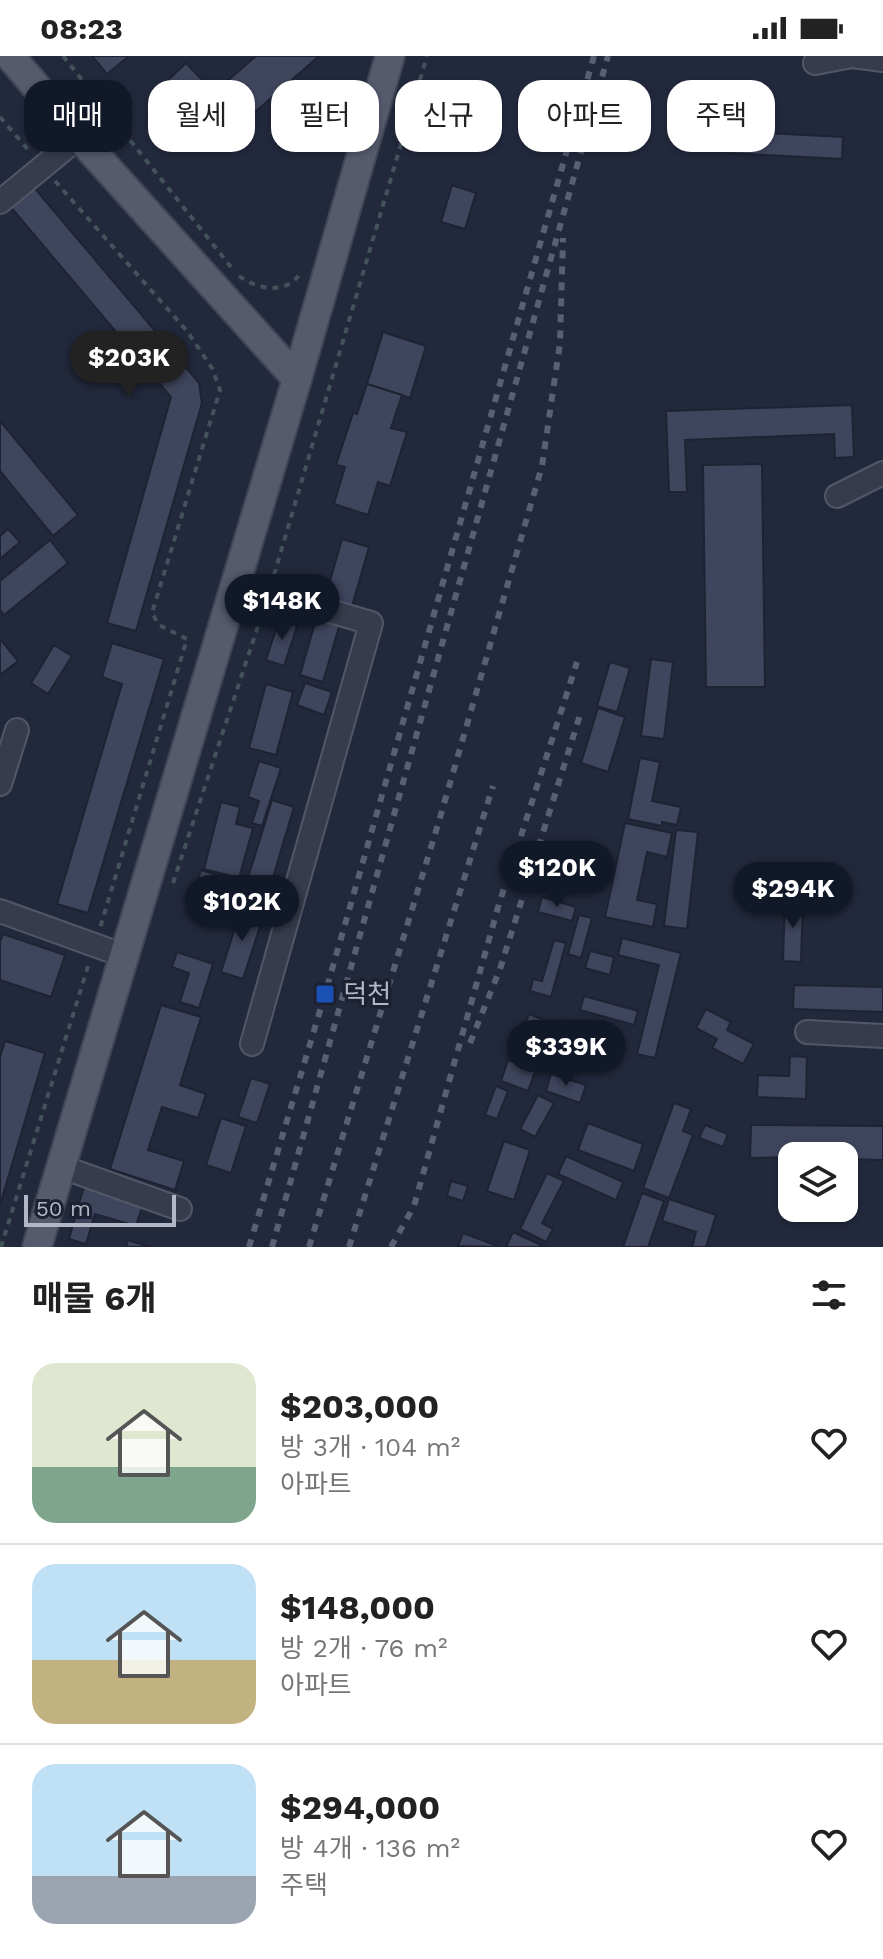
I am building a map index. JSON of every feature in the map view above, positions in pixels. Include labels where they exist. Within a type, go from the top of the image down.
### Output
[{"type":"main road","points":[[10,56],[30,80]]},
{"type":"main road","points":[[37,1247],[297,379],[390,56]]},
{"type":"main road","points":[[93,152],[297,379]]},
{"type":"street","points":[[815,63],[852,56],[883,60]]},
{"type":"street","points":[[0,202],[60,152]]},
{"type":"street","points":[[837,496],[883,473]]},
{"type":"street","points":[[235,587],[268,593],[371,623],[252,1044]]},
{"type":"street","points":[[0,784],[17,730]]},
{"type":"street","points":[[0,911],[125,956]]},
{"type":"street","points":[[807,1032],[883,1036]]},
{"type":"street","points":[[62,1167],[180,1209]]},
{"type":"path","points":[[63,56],[241,279],[257,287],[276,288],[296,280],[307,262]]},
{"type":"path","points":[[171,891],[268,593],[427,56]]},
{"type":"path","points":[[0,117],[187,331],[212,368],[220,390],[152,613],[159,625],[187,639]]},
{"type":"building","points":[[92,56],[129,56],[107,74]]},
{"type":"building","points":[[256,56],[319,56],[292,80],[271,80],[271,98],[255,112],[255,80],[228,80]]},
{"type":"building","points":[[186,63],[202,80],[168,80]]},
{"type":"building","points":[[775,133],[843,137],[842,159],[726,153],[775,152]]},
{"type":"building","points":[[32,185],[199,383],[202,403],[136,631],[107,623],[171,397],[9,205]]},
{"type":"building","points":[[452,185],[476,193],[465,229],[441,222]]},
{"type":"building","points":[[383,332],[426,346],[410,398],[367,384]]},
{"type":"building","points":[[367,384],[402,395],[391,428],[407,432],[390,486],[378,482],[368,515],[334,504],[345,467],[336,465],[353,413],[357,414]]},
{"type":"building","points":[[852,405],[854,457],[835,458],[834,434],[685,440],[687,492],[669,492],[666,411]]},
{"type":"building","points":[[0,421],[78,515],[53,536],[0,471]]},
{"type":"building","points":[[762,464],[765,687],[706,687],[703,465]]},
{"type":"building","points":[[8,529],[20,542],[0,559],[0,536]]},
{"type":"building","points":[[342,539],[369,547],[351,610],[324,602]]},
{"type":"building","points":[[50,540],[68,563],[4,615],[0,610],[0,581]]},
{"type":"building","points":[[317,616],[340,623],[323,682],[300,675]]},
{"type":"building","points":[[280,617],[298,623],[284,666],[266,660]]},
{"type":"building","points":[[0,639],[18,661],[0,675]]},
{"type":"building","points":[[112,643],[164,659],[88,913],[57,904],[122,684],[102,677]]},
{"type":"building","points":[[54,645],[72,656],[48,694],[31,683]]},
{"type":"building","points":[[651,659],[673,662],[664,739],[641,736]]},
{"type":"building","points":[[610,662],[630,668],[617,712],[597,706]]},
{"type":"building","points":[[305,683],[332,692],[324,715],[297,705]]},
{"type":"building","points":[[266,684],[293,692],[276,755],[249,748]]},
{"type":"building","points":[[598,708],[625,717],[608,772],[581,763]]},
{"type":"building","points":[[640,758],[660,762],[652,801],[681,807],[677,825],[662,822],[662,826],[628,819]]},
{"type":"building","points":[[259,761],[281,768],[262,826],[252,823],[259,801],[248,797]]},
{"type":"building","points":[[272,800],[294,807],[266,901],[243,894]]},
{"type":"building","points":[[221,802],[240,807],[236,824],[253,828],[239,878],[204,869]]},
{"type":"building","points":[[625,823],[672,833],[667,857],[647,852],[637,900],[657,904],[653,927],[605,917]]},
{"type":"building","points":[[676,830],[698,832],[687,929],[664,926]]},
{"type":"building","points":[[561,861],[607,875],[602,890],[557,876]]},
{"type":"building","points":[[201,870],[239,882],[230,910],[192,898]]},
{"type":"building","points":[[542,897],[576,907],[572,921],[538,912]]},
{"type":"building","points":[[785,897],[803,898],[801,962],[783,961]]},
{"type":"building","points":[[242,906],[264,914],[243,979],[221,972]]},
{"type":"building","points":[[579,915],[592,918],[581,958],[568,954]]},
{"type":"building","points":[[3,934],[65,955],[51,997],[0,980],[0,942]]},
{"type":"building","points":[[622,938],[681,953],[655,1058],[637,1054],[659,965],[618,955]]},
{"type":"building","points":[[554,940],[566,943],[551,997],[530,991],[533,979],[542,981]]},
{"type":"building","points":[[590,951],[614,957],[610,975],[585,968]]},
{"type":"building","points":[[177,952],[213,964],[199,1008],[180,1002],[189,973],[172,967]]},
{"type":"building","points":[[794,985],[883,987],[883,1012],[793,1009]]},
{"type":"building","points":[[584,996],[638,1011],[634,1025],[580,1010]]},
{"type":"building","points":[[161,1005],[201,1017],[180,1085],[206,1094],[198,1118],[162,1107],[148,1150],[184,1161],[175,1190],[110,1169]]},
{"type":"building","points":[[706,1009],[731,1022],[727,1030],[754,1044],[743,1064],[712,1048],[717,1039],[696,1028]]},
{"type":"building","points":[[529,1014],[558,1026],[561,1019],[593,1033],[585,1053],[524,1026]]},
{"type":"building","points":[[5,1041],[45,1053],[0,1205],[0,1057]]},
{"type":"building","points":[[790,1056],[807,1057],[806,1099],[757,1097],[758,1075],[789,1076]]},
{"type":"building","points":[[508,1060],[536,1069],[528,1091],[501,1081]]},
{"type":"building","points":[[551,1074],[586,1085],[580,1103],[546,1091]]},
{"type":"building","points":[[251,1078],[270,1084],[257,1123],[238,1117]]},
{"type":"building","points":[[496,1086],[508,1091],[497,1119],[485,1115]]},
{"type":"building","points":[[538,1095],[554,1103],[535,1137],[520,1129]]},
{"type":"building","points":[[674,1103],[691,1109],[683,1131],[693,1135],[669,1198],[643,1188]]},
{"type":"building","points":[[221,1118],[246,1126],[231,1173],[206,1165]]},
{"type":"building","points":[[588,1123],[643,1144],[634,1171],[578,1150]]},
{"type":"building","points":[[705,1125],[728,1134],[723,1147],[699,1138]]},
{"type":"building","points":[[751,1125],[883,1126],[883,1160],[858,1159],[858,1142],[778,1142],[778,1157],[750,1158]]},
{"type":"building","points":[[504,1141],[530,1150],[514,1200],[487,1191]]},
{"type":"building","points":[[566,1156],[623,1182],[616,1200],[558,1174]]},
{"type":"building","points":[[547,1173],[564,1181],[542,1223],[553,1229],[546,1242],[520,1229]]},
{"type":"building","points":[[451,1181],[468,1186],[463,1201],[447,1196]]},
{"type":"building","points":[[85,1183],[144,1201],[136,1226],[95,1214],[86,1244],[69,1239]]},
{"type":"building","points":[[642,1193],[664,1201],[648,1247],[623,1247]]},
{"type":"building","points":[[669,1199],[716,1215],[706,1247],[692,1247],[696,1232],[662,1221]]},
{"type":"building","points":[[513,1232],[545,1247],[506,1247]]},
{"type":"building","points":[[463,1233],[498,1246],[498,1247],[458,1246]]},
{"type":"building","points":[[128,1240],[150,1247],[126,1247]]},
{"type":"railway","points":[[249,1247],[325,994],[594,56]]},
{"type":"railway","points":[[272,1247],[608,56]]},
{"type":"railway","points":[[309,1247],[439,821],[542,466],[560,343],[563,238]]},
{"type":"railway","points":[[391,1247],[414,1206],[499,904],[577,662]]},
{"type":"railway","points":[[470,1043],[500,969],[580,715]]},
{"type":"railway","points":[[349,1247],[493,786]]},
{"type":"place","name":"덕천","points":[[325,994]]}]
